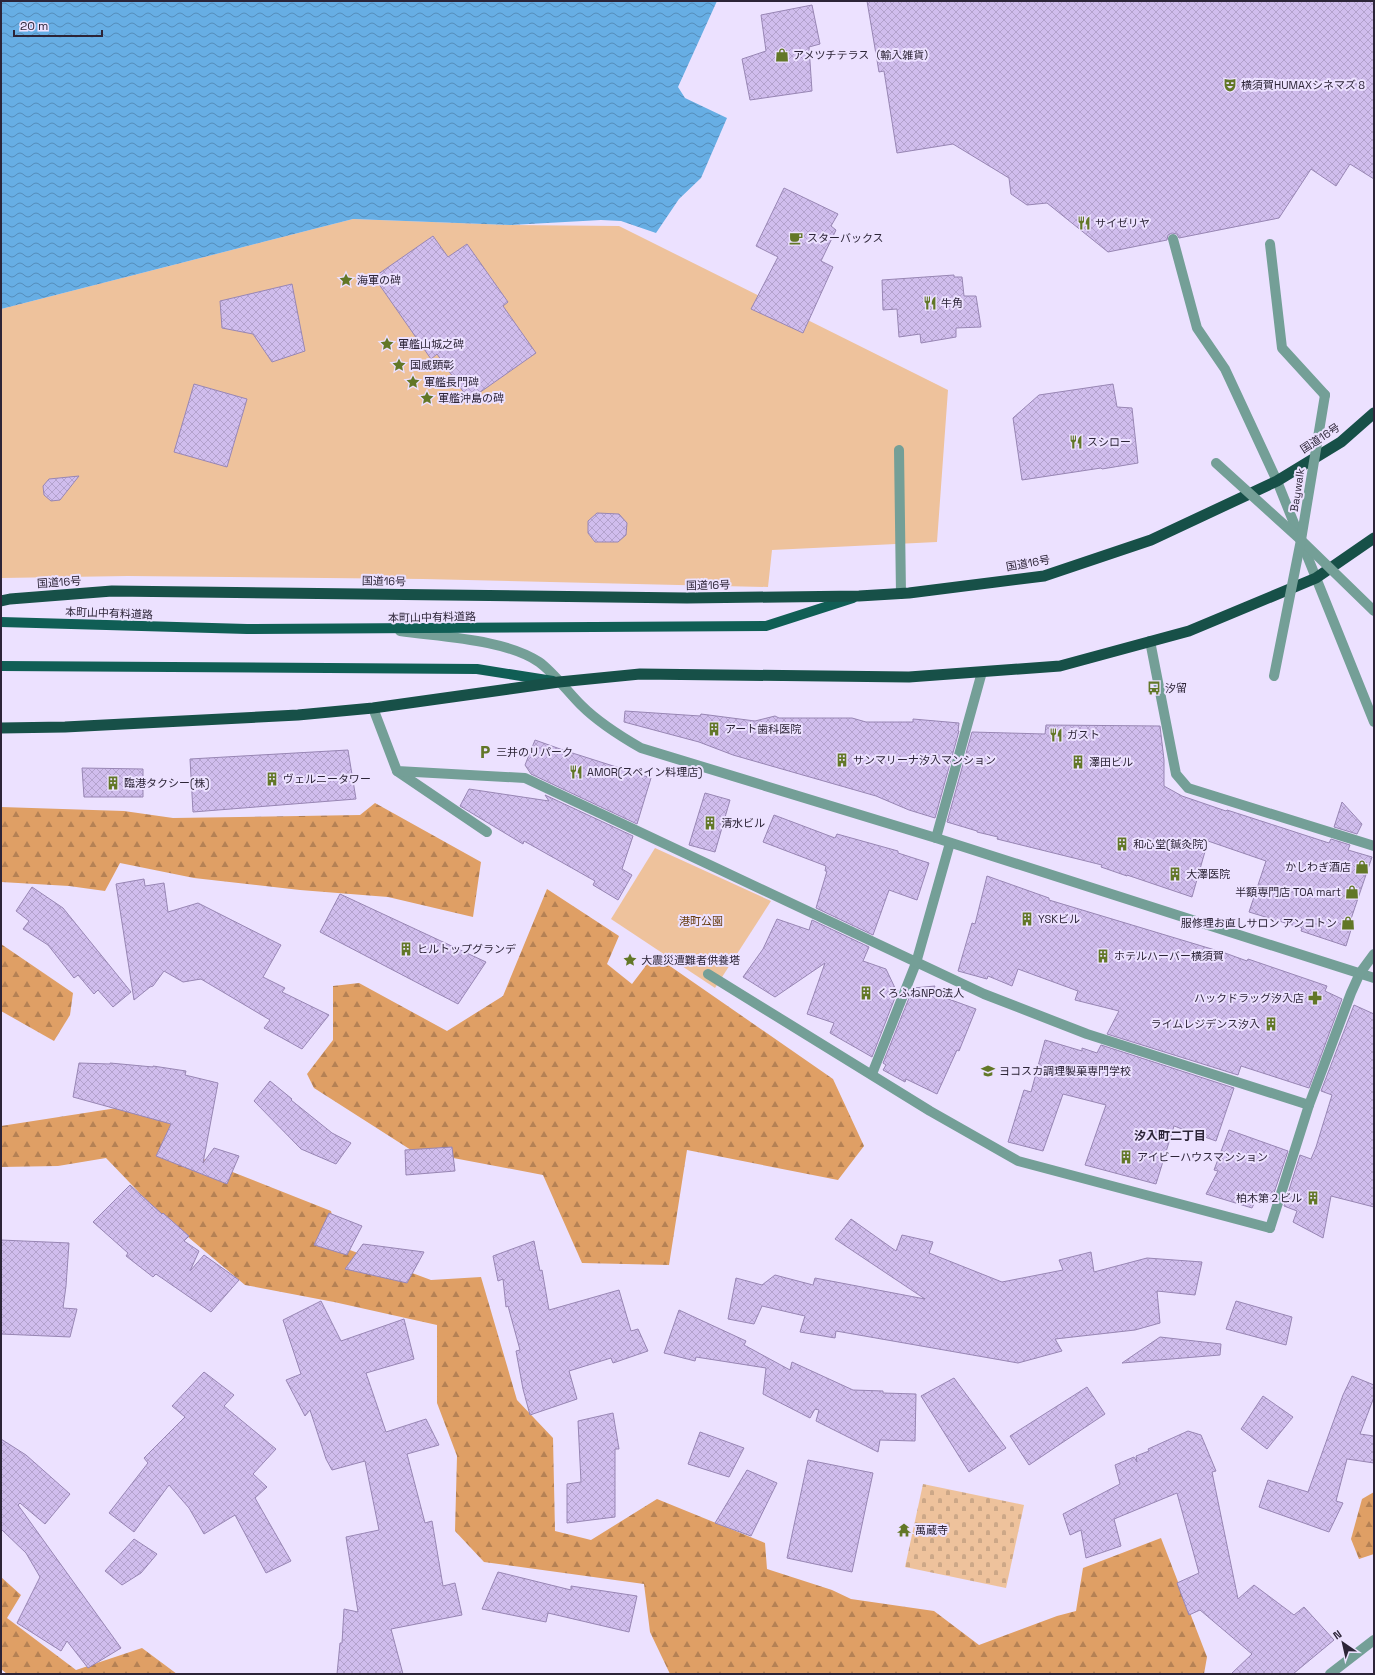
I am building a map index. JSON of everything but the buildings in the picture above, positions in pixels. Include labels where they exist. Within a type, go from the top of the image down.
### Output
[{"type":"highway","name":"国道16号","points":[[1,601],[112,591],[687,598],[859,596],[901,594],[1044,576],[1151,540],[1277,481],[1341,442],[1374,413]]},
{"type":"highway","points":[[1,728],[73,727],[298,715],[373,708],[559,682],[640,674],[909,677],[1060,666],[1189,631],[1316,578],[1374,538]]},
{"type":"main road","name":"本町山中有料道路","points":[[1,622],[247,629],[766,626],[859,596]]},
{"type":"main road","points":[[1,666],[477,669],[559,682]]},
{"type":"street","points":[[1173,239],[1197,328],[1225,369],[1277,481],[1374,722]]},
{"type":"street","name":"Baywalk","points":[[1270,244],[1282,348],[1325,395],[1301,540],[1274,676]]},
{"type":"street","points":[[899,450],[901,594]]},
{"type":"street","name":"Baywalk","points":[[1216,463],[1301,540],[1374,611]]},
{"type":"street","points":[[385,629],[491,643],[519,650],[540,662],[583,707],[623,738],[641,748],[936,838],[1374,978]]},
{"type":"street","points":[[1150,641],[1176,774],[1188,788],[1374,846]]},
{"type":"street","points":[[936,838],[982,672]]},
{"type":"street","points":[[373,708],[397,771],[487,832]]},
{"type":"street","points":[[397,771],[525,778],[984,994],[1087,1034],[1309,1105]]},
{"type":"street","points":[[872,1074],[916,963],[950,843]]},
{"type":"street","points":[[708,974],[930,1111],[1018,1161],[1270,1228],[1309,1105],[1351,993],[1360,973],[1374,954]]},
{"type":"street","points":[[1330,1674],[1374,1640]]},
{"type":"green space","points":[[353,219],[511,225],[619,226],[948,390],[937,542],[772,550],[768,587],[423,579],[128,576],[1,578],[1,309]]},
{"type":"green space","points":[[375,803],[481,862],[473,917],[388,897],[300,890],[194,878],[120,863],[105,891],[69,886],[1,882],[1,807],[124,811],[173,818],[360,815]]},
{"type":"green space","name":"港町公園","points":[[655,848],[771,901],[715,988],[611,919]]},
{"type":"green space","points":[[547,889],[619,936],[607,964],[632,984],[654,955],[833,1079],[864,1146],[838,1180],[687,1150],[669,1265],[582,1263],[543,1175],[411,1150],[314,1088],[307,1074],[333,1040],[333,986],[359,983],[447,1031],[503,996]]},
{"type":"green space","points":[[1,944],[73,993],[70,1015],[54,1041],[1,1011]]},
{"type":"green space","points":[[149,1103],[207,1162],[331,1211],[339,1246],[431,1280],[481,1277],[517,1400],[553,1438],[555,1531],[591,1540],[657,1499],[765,1543],[767,1569],[832,1590],[851,1599],[934,1611],[979,1645],[1057,1616],[1076,1611],[1083,1568],[1161,1538],[1207,1657],[1204,1674],[670,1674],[650,1632],[644,1584],[484,1562],[455,1531],[457,1456],[437,1403],[437,1325],[334,1302],[245,1285],[156,1210],[106,1158],[58,1166],[1,1167],[1,1126]]},
{"type":"green space","points":[[923,1484],[1024,1505],[1006,1588],[905,1567]]},
{"type":"green space","points":[[1374,1492],[1374,1554],[1359,1559],[1351,1539],[1362,1499]]},
{"type":"green space","points":[[1,1577],[21,1595],[7,1618],[76,1670],[142,1648],[177,1674],[7,1674],[1,1669]]},
{"type":"water","points":[[1,1],[717,1],[678,87],[685,98],[727,118],[701,178],[679,199],[656,233],[621,221],[601,220],[511,225],[353,219],[1,309]]},
{"type":"place","name":"アメツチテラス（輸入雑貨）","points":[[782,55]]},
{"type":"place","name":"横須賀HUMAXシネマズ８","points":[[1230,85]]},
{"type":"place","name":"サイゼリヤ","points":[[1084,223]]},
{"type":"place","name":"スターバックス","points":[[796,238]]},
{"type":"place","name":"海軍の碑","points":[[346,280]]},
{"type":"place","name":"牛角","points":[[930,303]]},
{"type":"place","name":"軍艦山城之碑","points":[[387,344]]},
{"type":"place","name":"国威顕彰","points":[[399,365]]},
{"type":"place","name":"軍艦長門碑","points":[[413,382]]},
{"type":"place","name":"軍艦沖島の碑","points":[[427,398]]},
{"type":"place","name":"スシロー","points":[[1076,442]]},
{"type":"place","name":"汐留","points":[[1154,688]]},
{"type":"place","name":"アート歯科医院","points":[[714,729]]},
{"type":"place","name":"ガスト","points":[[1056,735]]},
{"type":"place","name":"三井のリパーク","points":[[485,752]]},
{"type":"place","name":"サンマリーナ汐入マンション","points":[[842,760]]},
{"type":"place","name":"澤田ビル","points":[[1078,762]]},
{"type":"place","name":"AMOR(スペイン料理店)","points":[[576,772]]},
{"type":"place","name":"ヴェルニータワー","points":[[272,779]]},
{"type":"place","name":"臨港タクシー(株)","points":[[113,783]]},
{"type":"place","name":"清水ビル","points":[[710,823]]},
{"type":"place","name":"和心堂(鍼灸院)","points":[[1122,844]]},
{"type":"place","name":"かしわぎ酒店","points":[[1362,867]]},
{"type":"place","name":"大澤医院","points":[[1175,874]]},
{"type":"place","name":"半額専門店 TOA mart","points":[[1352,892]]},
{"type":"place","name":"YSKビル","points":[[1027,919]]},
{"type":"place","name":"服修理お直しサロン アンコトン","points":[[1348,923]]},
{"type":"place","name":"ヒルトップグランデ","points":[[406,949]]},
{"type":"place","name":"ホテルハーバー横須賀","points":[[1103,956]]},
{"type":"place","name":"大震災遭難者供養塔","points":[[630,960]]},
{"type":"place","name":"くろふねNPO法人","points":[[866,993]]},
{"type":"place","name":"ハックドラッグ汐入店","points":[[1315,998]]},
{"type":"place","name":"ライムレジデンス汐入","points":[[1271,1024]]},
{"type":"place","name":"ヨコスカ調理製菓専門学校","points":[[988,1071]]},
{"type":"place","name":"アイビーハウスマンション","points":[[1126,1157]]},
{"type":"place","name":"柏木第２ビル","points":[[1313,1198]]},
{"type":"place","name":"萬蔵寺","points":[[904,1530]]},
{"type":"district","name":"汐入町二丁目","points":[[1170,1136]]}]
